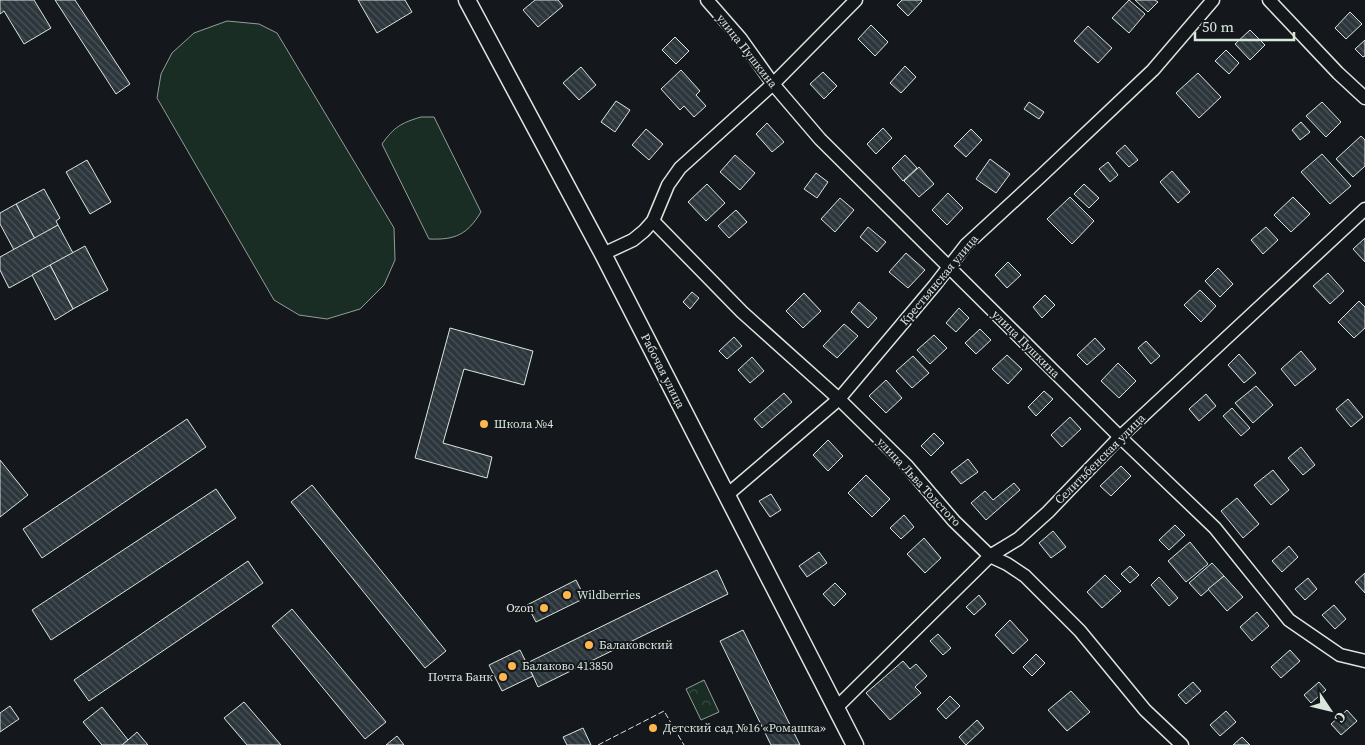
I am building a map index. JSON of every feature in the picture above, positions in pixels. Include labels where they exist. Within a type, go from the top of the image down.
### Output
[{"type":"street","name":"улица Пушкина","points":[[706,0],[741,39],[773,84],[820,139],[1120,437],[1215,528],[1289,620],[1340,655],[1365,661]]},
{"type":"street","points":[[603,254],[633,240],[644,231],[653,220],[668,185],[680,168],[773,84],[856,0]]},
{"type":"street","name":"Крестьянская улица","points":[[727,495],[839,399],[935,285],[966,245],[1153,70],[1213,0]]},
{"type":"street","points":[[1269,0],[1338,73],[1365,98]]},
{"type":"street","name":"Рабочая улица","points":[[470,1],[603,254],[855,745]]},
{"type":"street","name":"Селитьбенская улица","points":[[836,708],[990,556],[1018,539],[1048,512],[1120,437],[1365,209]]},
{"type":"street","name":"улица Льва Толстого","points":[[653,220],[742,312],[839,399],[906,465],[954,521],[990,556],[1025,576],[1080,631],[1144,710],[1182,745]]},
{"type":"green space","points":[[227,21],[259,24],[277,33],[394,228],[395,260],[384,285],[360,309],[327,319],[299,315],[274,300],[157,98],[161,74],[172,53],[194,33]]},
{"type":"green space","points":[[421,117],[434,117],[481,212],[471,226],[453,237],[429,239],[382,144],[398,126]]},
{"type":"green space","points":[[704,680],[719,712],[701,720],[686,689]]},
{"type":"building","points":[[0,0],[34,0],[51,28],[24,44],[4,11],[0,14]]},
{"type":"building","points":[[55,0],[75,0],[130,84],[116,94]]},
{"type":"building","points":[[358,0],[405,0],[412,12],[377,33]]},
{"type":"building","points":[[535,0],[558,0],[563,6],[538,27],[523,10]]},
{"type":"building","points":[[902,0],[922,1],[908,16],[897,5]]},
{"type":"building","points":[[1129,0],[1145,14],[1129,33],[1112,18]]},
{"type":"building","points":[[1135,0],[1155,0],[1158,2],[1148,12]]},
{"type":"building","points":[[1350,12],[1362,24],[1346,39],[1335,28]]},
{"type":"building","points":[[871,25],[888,42],[875,56],[858,39]]},
{"type":"building","points":[[1088,26],[1112,48],[1098,63],[1074,41]]},
{"type":"building","points":[[1250,30],[1265,45],[1250,60],[1235,44]]},
{"type":"building","points":[[675,37],[689,51],[676,64],[662,50]]},
{"type":"building","points":[[1365,40],[1365,56],[1363,57],[1355,49]]},
{"type":"building","points":[[1226,50],[1239,63],[1229,74],[1215,61]]},
{"type":"building","points":[[905,66],[916,77],[901,93],[890,83]]},
{"type":"building","points":[[581,67],[596,85],[579,100],[563,83]]},
{"type":"building","points":[[681,70],[700,91],[696,95],[706,106],[694,117],[684,106],[680,110],[661,89]]},
{"type":"building","points":[[823,72],[837,86],[824,99],[810,84]]},
{"type":"building","points":[[1198,73],[1221,97],[1199,118],[1176,93]]},
{"type":"building","points":[[616,101],[630,110],[615,132],[601,122]]},
{"type":"building","points":[[1029,102],[1044,112],[1039,119],[1024,109]]},
{"type":"building","points":[[1322,102],[1341,122],[1326,137],[1306,116]]},
{"type":"building","points":[[1301,122],[1310,132],[1300,140],[1292,130]]},
{"type":"building","points":[[767,123],[784,142],[772,152],[756,134]]},
{"type":"building","points":[[883,128],[892,138],[876,154],[867,144]]},
{"type":"building","points":[[646,129],[663,144],[649,160],[632,145]]},
{"type":"building","points":[[971,129],[982,140],[966,157],[954,146]]},
{"type":"building","points":[[1361,136],[1365,140],[1365,166],[1353,177],[1336,159]]},
{"type":"building","points":[[1125,145],[1138,160],[1129,167],[1116,153]]},
{"type":"building","points":[[1322,154],[1351,186],[1330,204],[1301,172]]},
{"type":"building","points":[[735,155],[755,173],[740,190],[720,172]]},
{"type":"building","points":[[905,155],[917,168],[903,181],[892,168]]},
{"type":"building","points":[[990,159],[1010,174],[996,193],[976,179]]},
{"type":"building","points":[[87,160],[111,202],[90,214],[66,172]]},
{"type":"building","points":[[1108,162],[1118,175],[1110,182],[1099,169]]},
{"type":"building","points":[[919,167],[934,184],[919,197],[904,181]]},
{"type":"building","points":[[1172,171],[1190,192],[1178,203],[1160,182]]},
{"type":"building","points":[[816,173],[828,182],[817,198],[804,189]]},
{"type":"building","points":[[707,184],[725,203],[706,221],[688,202]]},
{"type":"building","points":[[1084,184],[1099,198],[1089,208],[1074,194]]},
{"type":"building","points":[[44,189],[60,218],[56,221],[58,225],[35,239],[16,204]]},
{"type":"building","points":[[948,193],[963,208],[947,225],[932,210]]},
{"type":"building","points":[[1070,197],[1094,221],[1072,244],[1047,219]]},
{"type":"building","points":[[1293,197],[1310,214],[1291,232],[1274,215]]},
{"type":"building","points":[[840,198],[854,210],[835,232],[821,219]]},
{"type":"building","points":[[16,204],[35,239],[14,250],[0,224],[0,213]]},
{"type":"building","points":[[736,210],[747,222],[729,238],[718,226]]},
{"type":"building","points":[[58,225],[73,253],[9,288],[0,270],[0,257]]},
{"type":"building","points":[[868,227],[886,242],[877,252],[860,237]]},
{"type":"building","points":[[1266,227],[1278,240],[1263,254],[1251,240]]},
{"type":"building","points":[[1365,238],[1365,262],[1353,249]]},
{"type":"building","points":[[85,246],[108,290],[73,309],[50,265]]},
{"type":"building","points":[[906,253],[925,270],[908,288],[889,272]]},
{"type":"building","points":[[1008,262],[1021,275],[1007,288],[995,275]]},
{"type":"building","points":[[50,265],[73,309],[55,320],[32,275]]},
{"type":"building","points":[[1218,268],[1233,284],[1220,297],[1205,281]]},
{"type":"building","points":[[1328,273],[1344,291],[1330,304],[1313,286]]},
{"type":"building","points":[[1200,290],[1216,306],[1201,322],[1184,305]]},
{"type":"building","points":[[692,292],[699,298],[690,309],[683,302]]},
{"type":"building","points":[[804,293],[821,311],[803,328],[786,311]]},
{"type":"building","points":[[1045,295],[1055,305],[1042,318],[1033,307]]},
{"type":"building","points":[[1359,301],[1365,307],[1365,328],[1354,338],[1338,322]]},
{"type":"building","points":[[859,302],[877,318],[868,328],[851,312]]},
{"type":"building","points":[[959,308],[969,318],[956,332],[946,323]]},
{"type":"building","points":[[844,324],[858,336],[837,358],[823,346]]},
{"type":"building","points":[[450,328],[533,351],[524,385],[464,369],[443,443],[492,457],[487,478],[415,458]]},
{"type":"building","points":[[980,329],[991,340],[976,354],[965,343]]},
{"type":"building","points":[[934,335],[947,348],[930,364],[917,350]]},
{"type":"building","points":[[734,337],[742,346],[727,359],[719,351]]},
{"type":"building","points":[[1095,338],[1105,349],[1087,365],[1077,355]]},
{"type":"building","points":[[1146,341],[1160,356],[1151,364],[1138,348]]},
{"type":"building","points":[[1301,351],[1316,369],[1295,386],[1281,369]]},
{"type":"building","points":[[1239,354],[1256,373],[1244,383],[1228,365]]},
{"type":"building","points":[[1007,355],[1022,369],[1008,384],[992,369]]},
{"type":"building","points":[[913,356],[929,373],[912,388],[896,371]]},
{"type":"building","points":[[752,357],[764,371],[750,383],[738,370]]},
{"type":"building","points":[[1118,363],[1136,381],[1119,398],[1101,381]]},
{"type":"building","points":[[886,380],[902,398],[886,413],[869,396]]},
{"type":"building","points":[[1256,386],[1273,405],[1253,423],[1235,403]]},
{"type":"building","points":[[1044,391],[1053,399],[1036,416],[1028,407]]},
{"type":"building","points":[[784,393],[792,402],[762,428],[754,419]]},
{"type":"building","points":[[1206,394],[1216,406],[1199,421],[1189,409]]},
{"type":"building","points":[[1348,399],[1363,417],[1351,427],[1336,409]]},
{"type":"building","points":[[1232,408],[1250,428],[1241,436],[1223,416]]},
{"type":"building","points":[[1070,417],[1081,429],[1062,447],[1051,435]]},
{"type":"building","points":[[187,419],[206,447],[42,558],[23,529]]},
{"type":"building","points":[[934,433],[944,443],[931,456],[921,446]]},
{"type":"building","points":[[828,440],[843,456],[828,471],[813,455]]},
{"type":"building","points":[[1301,447],[1315,465],[1303,475],[1288,458]]},
{"type":"building","points":[[968,459],[978,472],[961,484],[951,472]]},
{"type":"building","points":[[0,460],[28,495],[0,517]]},
{"type":"building","points":[[1121,466],[1131,476],[1111,496],[1100,486]]},
{"type":"building","points":[[1273,470],[1289,490],[1271,505],[1254,485]]},
{"type":"building","points":[[866,475],[890,499],[872,517],[848,493]]},
{"type":"building","points":[[1014,483],[1020,490],[986,520],[971,503],[985,491],[993,500]]},
{"type":"building","points":[[312,485],[446,651],[425,668],[291,502]]},
{"type":"building","points":[[216,489],[236,518],[51,640],[32,610]]},
{"type":"building","points":[[771,494],[781,510],[770,517],[759,501]]},
{"type":"building","points":[[1237,498],[1259,524],[1243,538],[1221,511]]},
{"type":"building","points":[[904,515],[914,527],[901,539],[890,528]]},
{"type":"building","points":[[1175,525],[1185,535],[1169,550],[1159,540]]},
{"type":"building","points":[[1053,531],[1066,547],[1051,558],[1039,543]]},
{"type":"building","points":[[924,538],[941,558],[925,573],[907,554]]},
{"type":"building","points":[[1190,542],[1208,564],[1186,582],[1168,561]]},
{"type":"building","points":[[1289,546],[1298,557],[1282,572],[1272,561]]},
{"type":"building","points":[[819,552],[827,563],[807,577],[799,566]]},
{"type":"building","points":[[248,561],[263,583],[89,701],[74,680]]},
{"type":"building","points":[[1212,563],[1224,576],[1201,596],[1189,583]]},
{"type":"building","points":[[1130,566],[1139,575],[1130,583],[1121,574]]},
{"type":"building","points":[[717,570],[728,594],[538,687],[527,663]]},
{"type":"building","points":[[1365,573],[1365,593],[1355,582]]},
{"type":"building","points":[[1105,575],[1121,591],[1102,608],[1087,592]]},
{"type":"building","points":[[1224,576],[1243,597],[1227,611],[1208,589]]},
{"type":"building","points":[[1159,577],[1178,598],[1169,606],[1151,585]]},
{"type":"building","points":[[1308,578],[1317,589],[1305,600],[1295,589]]},
{"type":"building","points":[[576,580],[585,598],[536,622],[527,605]]},
{"type":"building","points":[[835,583],[846,594],[834,606],[823,594]]},
{"type":"building","points":[[979,595],[986,604],[974,615],[966,607]]},
{"type":"building","points":[[1334,605],[1346,619],[1335,629],[1322,615]]},
{"type":"building","points":[[292,609],[386,722],[365,739],[272,626]]},
{"type":"building","points":[[1257,612],[1269,626],[1252,641],[1240,627]]},
{"type":"building","points":[[1010,620],[1028,640],[1013,654],[995,635]]},
{"type":"building","points":[[743,630],[800,745],[771,745],[720,641]]},
{"type":"building","points":[[938,634],[951,648],[943,655],[930,641]]},
{"type":"building","points":[[520,650],[533,676],[502,691],[489,665]]},
{"type":"building","points":[[1290,650],[1300,661],[1281,678],[1271,667]]},
{"type":"building","points":[[1036,654],[1045,663],[1032,676],[1023,667]]},
{"type":"building","points":[[903,661],[910,669],[916,664],[927,676],[915,687],[921,693],[890,720],[866,693]]},
{"type":"building","points":[[1193,682],[1201,691],[1186,704],[1178,695]]},
{"type":"building","points":[[1319,682],[1326,690],[1311,703],[1304,695]]},
{"type":"building","points":[[1071,691],[1090,712],[1067,731],[1048,710]]},
{"type":"building","points":[[950,696],[960,706],[946,719],[937,709]]},
{"type":"building","points":[[244,702],[281,745],[247,745],[224,718]]},
{"type":"building","points":[[10,706],[19,719],[0,732],[0,713]]},
{"type":"building","points":[[102,707],[128,740],[122,745],[102,745],[83,722]]},
{"type":"building","points":[[1347,710],[1357,721],[1341,735],[1331,724]]},
{"type":"building","points":[[1226,711],[1236,722],[1220,736],[1210,725]]},
{"type":"building","points":[[977,720],[984,728],[966,745],[959,737]]},
{"type":"building","points":[[583,728],[591,745],[567,745],[563,737]]},
{"type":"building","points":[[137,732],[148,745],[122,745],[128,740]]},
{"type":"building","points":[[397,736],[404,745],[386,745]]},
{"type":"building","points":[[1242,737],[1250,745],[1233,745]]},
{"type":"fence","points":[[598,745],[664,711],[684,745]]},
{"type":"place","name":"Школа №4","points":[[484,424]]},
{"type":"place","name":"Wildberries","points":[[567,595]]},
{"type":"place","name":"Ozon","points":[[544,608]]},
{"type":"place","name":"Балаковский","points":[[589,645]]},
{"type":"place","name":"Балаково 413850","points":[[512,666]]},
{"type":"place","name":"Почта Банк","points":[[503,677]]},
{"type":"place","name":"Детский сад №16 «Ромашка»","points":[[653,728]]}]
